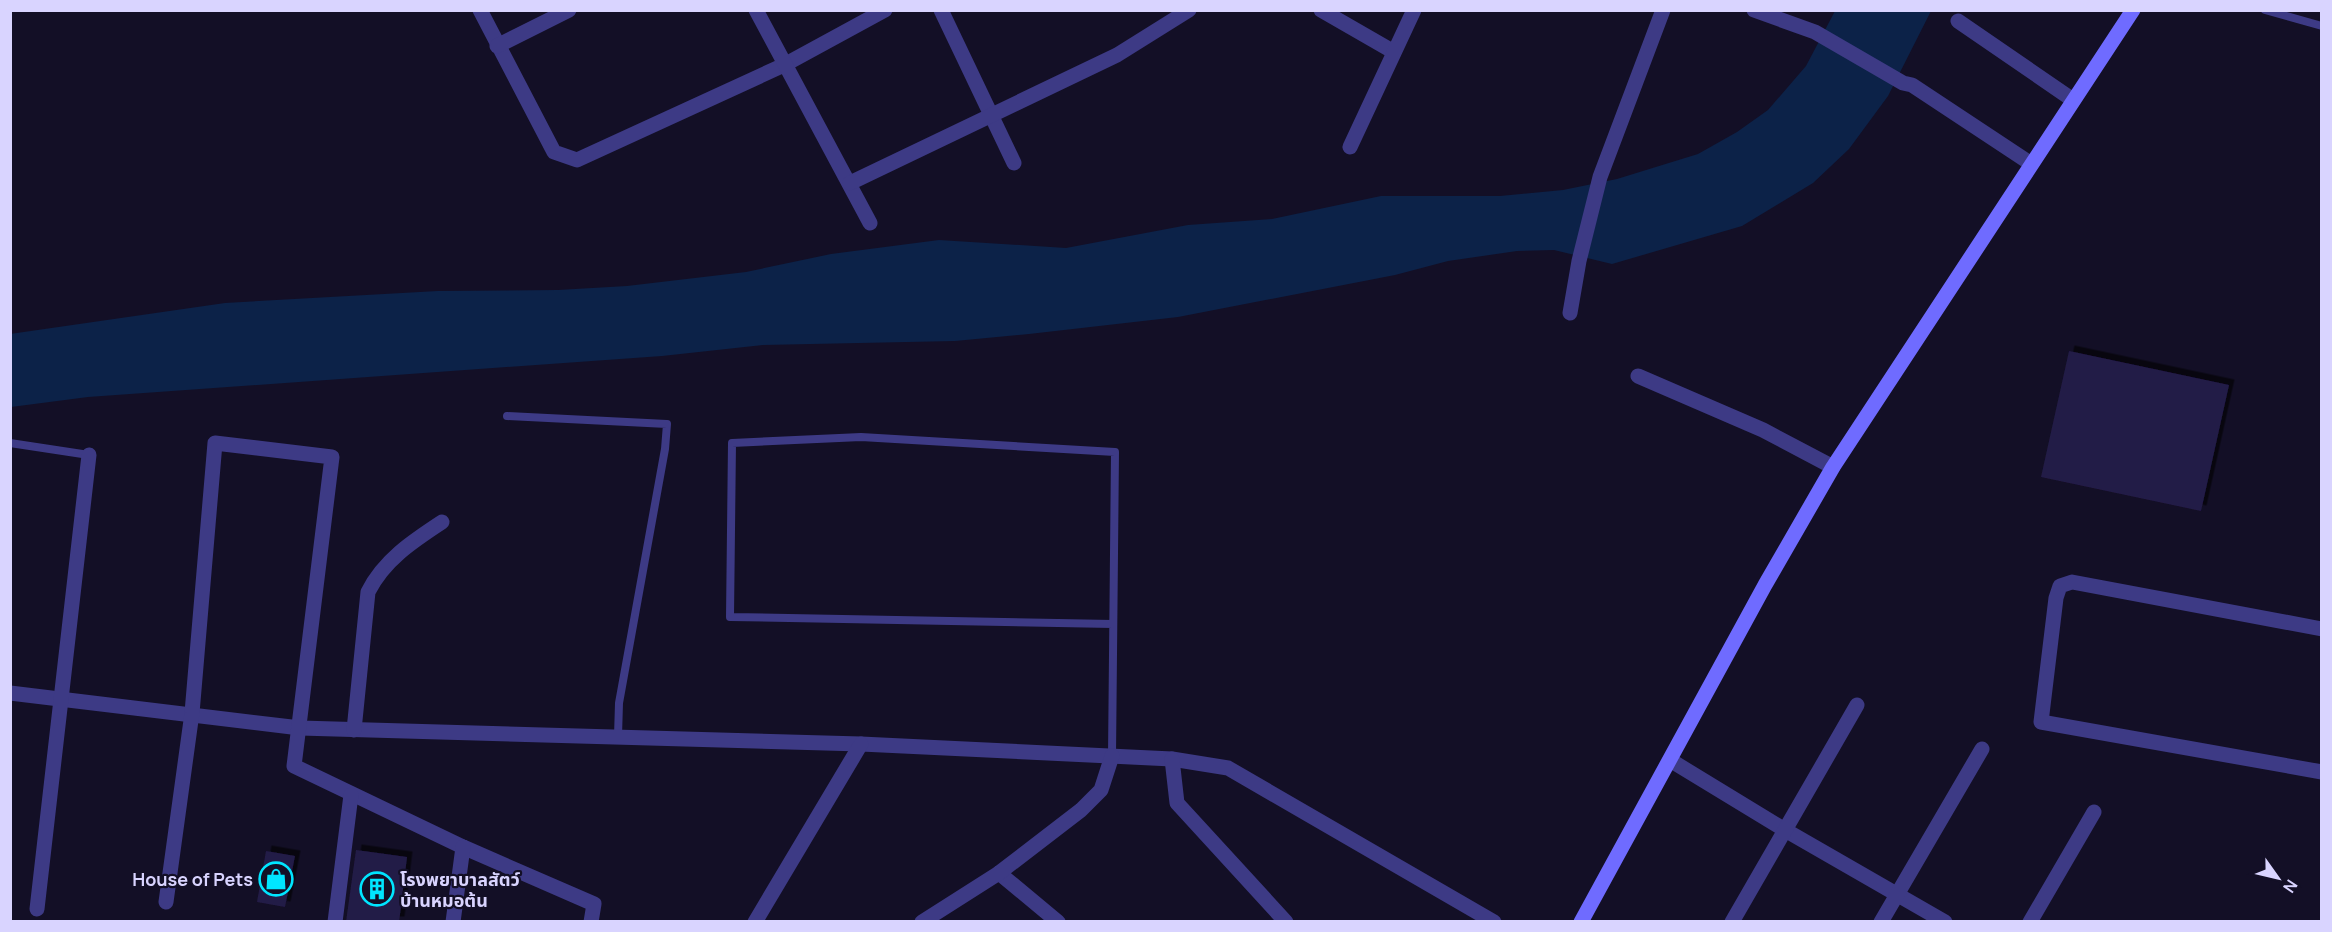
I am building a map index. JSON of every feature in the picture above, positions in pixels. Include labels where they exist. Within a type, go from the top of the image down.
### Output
[{"type":"street","points":[[480,10],[554,152],[578,160],[784,65],[885,10]]},
{"type":"street","points":[[497,46],[569,10]]},
{"type":"street","points":[[756,10],[870,223]]},
{"type":"street","points":[[941,10],[1014,163]]},
{"type":"street","points":[[850,183],[1136,45],[1189,10]]},
{"type":"street","points":[[1321,10],[1394,52]]},
{"type":"street","points":[[1350,147],[1414,10]]},
{"type":"street","points":[[1570,313],[1579,261],[1600,177],[1663,10]]},
{"type":"street","points":[[1754,10],[1815,32],[1904,83],[1912,85],[2030,163]]},
{"type":"street","points":[[1581,921],[1833,467],[2030,163],[2133,10]]},
{"type":"street","points":[[1958,21],[2073,100]]},
{"type":"street","points":[[1638,376],[1763,430],[1833,467]]},
{"type":"street","points":[[166,902],[192,714],[215,442],[332,457],[294,766],[463,848],[594,904],[591,921]]},
{"type":"street","points":[[37,909],[89,455]]},
{"type":"street","points":[[354,730],[368,592],[374,579],[395,556],[442,522]]},
{"type":"street","points":[[2322,629],[2072,582],[2060,586],[2056,598],[2041,722],[2322,772]]},
{"type":"street","points":[[10,693],[300,728],[861,744],[1172,759],[1228,768],[1494,921]]},
{"type":"street","points":[[1732,921],[1857,705]]},
{"type":"street","points":[[755,921],[861,744]]},
{"type":"street","points":[[1881,921],[1982,749]]},
{"type":"street","points":[[934,919],[1081,810],[1101,790],[1112,756]]},
{"type":"street","points":[[1172,759],[1177,803],[1286,921]]},
{"type":"street","points":[[1670,760],[1785,830],[1945,921]]},
{"type":"street","points":[[335,921],[351,795]]},
{"type":"street","points":[[2030,921],[2094,812]]},
{"type":"street","points":[[453,921],[463,848]]},
{"type":"street","points":[[999,873],[1058,921]]},
{"type":"lane","points":[[2265,10],[2322,26]]},
{"type":"lane","points":[[507,416],[667,424],[665,448],[619,703],[618,736]]},
{"type":"lane","points":[[1112,756],[1115,452],[861,437],[732,443],[730,617],[1113,624]]},
{"type":"lane","points":[[10,443],[89,455]]},
{"type":"water","points":[[1835,11],[1931,11],[1888,96],[1849,149],[1813,183],[1742,226],[1612,264],[1554,250],[1517,251],[1448,261],[1395,275],[1178,317],[1029,334],[955,341],[763,345],[662,356],[88,397],[11,407],[10,334],[225,303],[438,291],[558,290],[627,286],[746,272],[831,254],[939,240],[1066,248],[1188,225],[1272,219],[1381,196],[1500,196],[1563,190],[1617,179],[1698,154],[1737,132],[1768,110],[1806,66]]},
{"type":"building","points":[[2069,351],[2229,385],[2201,511],[2041,477]]},
{"type":"building","name":"โรงพยาบาลสัตว์ บ้านหมอต้น","points":[[356,850],[407,857],[399,922],[346,922]]},
{"type":"building","name":"House of Pets","points":[[266,851],[295,856],[285,907],[257,902]]},
{"type":"place","name":"House of Pets","points":[[276,879]]},
{"type":"place","name":"โรงพยาบาลสัตว์ บ้านหมอต้น","points":[[377,889]]}]
